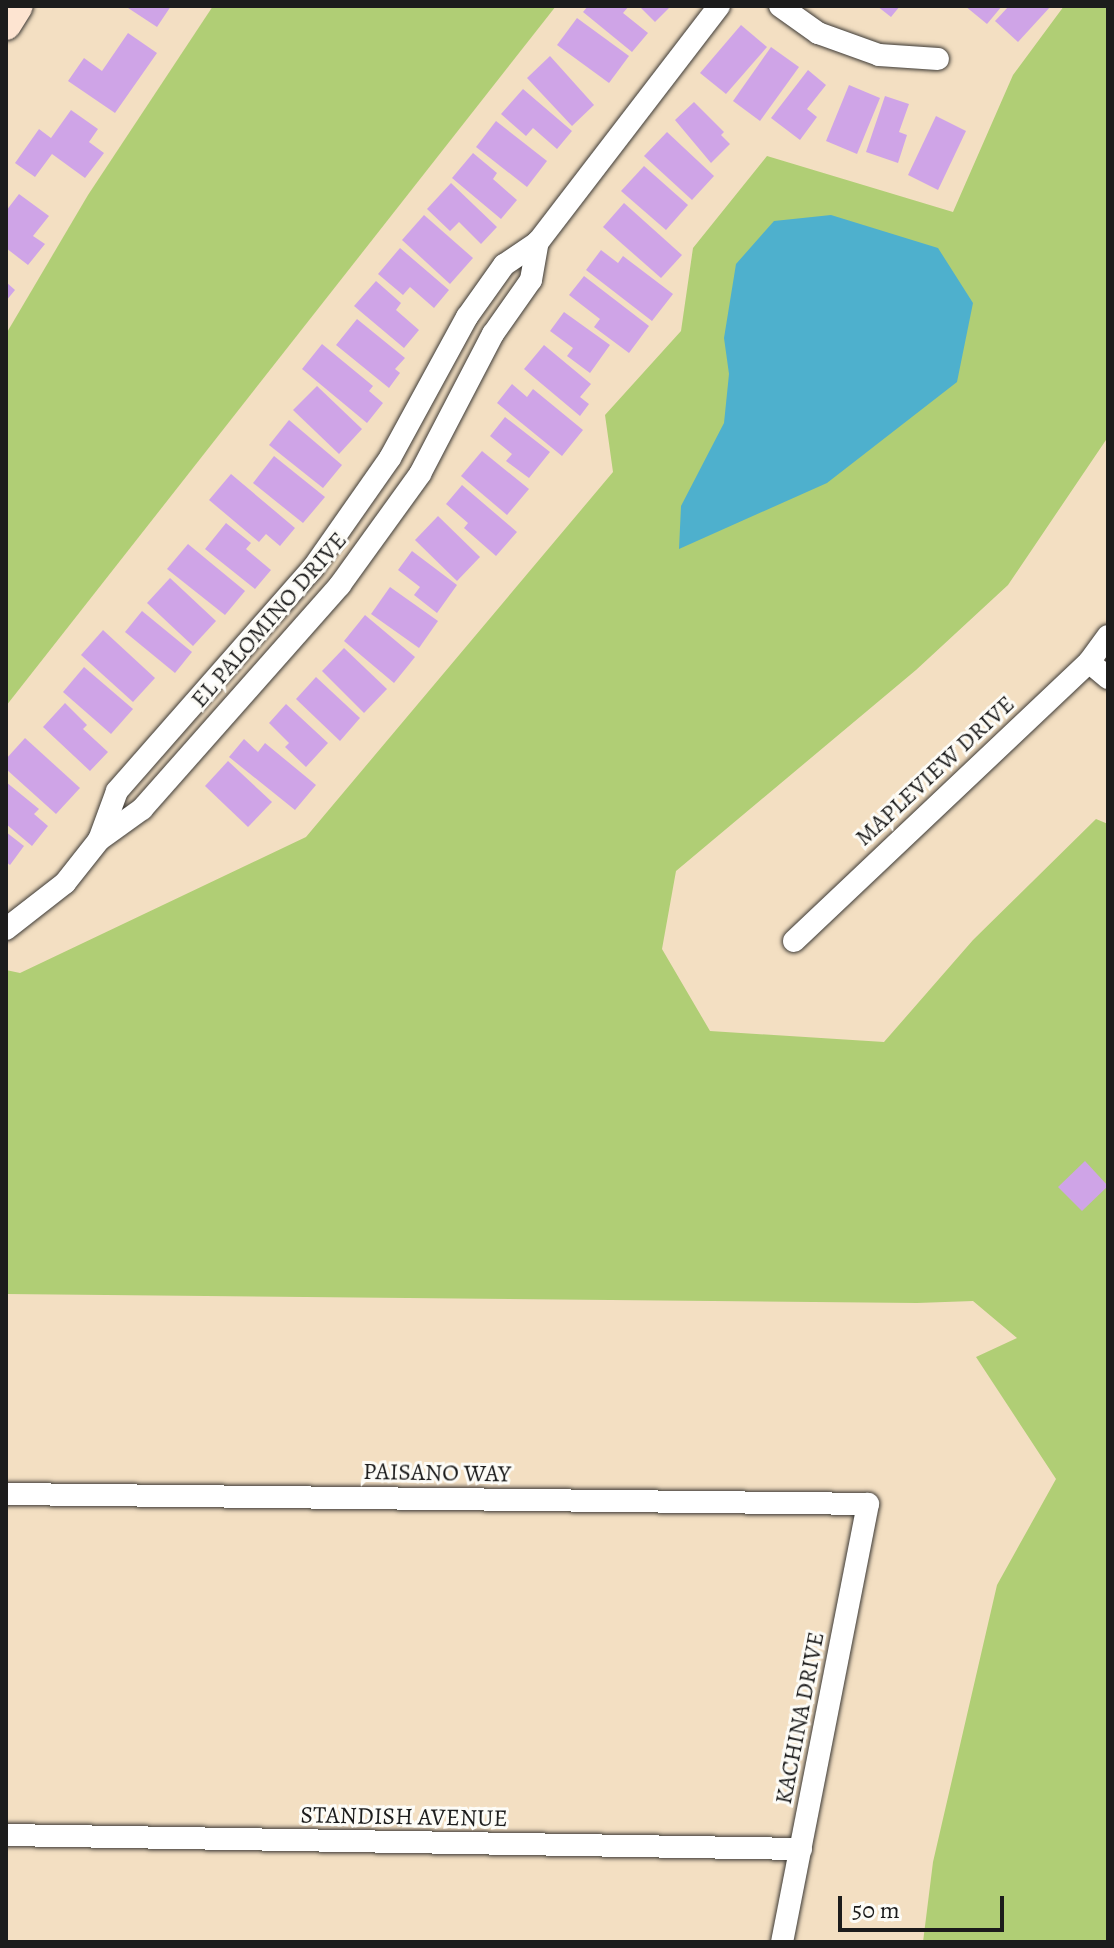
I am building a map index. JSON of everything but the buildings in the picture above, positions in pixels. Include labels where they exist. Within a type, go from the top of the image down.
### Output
[{"type":"main road","points":[[6,25],[18,6]]},
{"type":"street","name":"EL PALOMINO DRIVE","points":[[99,840],[117,791],[313,568],[390,458],[467,317],[504,265],[538,242],[719,6]]},
{"type":"street","points":[[780,6],[818,33],[879,55],[938,59]]},
{"type":"street","name":"EL PALOMINO DRIVE","points":[[6,929],[65,883],[99,840],[142,809],[340,585],[420,474],[493,334],[531,280],[538,242]]},
{"type":"street","name":"MAPLEVIEW DRIVE","points":[[794,941],[1089,662],[1108,636]]},
{"type":"street","points":[[1089,662],[1108,678]]},
{"type":"street","name":"PAISANO WAY","points":[[6,1494],[868,1504]]},
{"type":"street","name":"KACHINA DRIVE","points":[[782,1942],[868,1504]]},
{"type":"street","name":"STANDISH AVENUE","points":[[6,1835],[801,1849]]},
{"type":"green space","points":[[213,6],[556,6],[6,706],[6,334],[88,195]]},
{"type":"green space","points":[[1064,6],[1108,6],[1108,437],[1008,585],[916,670],[676,871],[662,949],[710,1031],[884,1042],[973,940],[1096,819],[1108,824],[1108,1942],[923,1942],[933,1862],[997,1585],[1056,1479],[976,1357],[1017,1338],[973,1301],[917,1303],[6,1294],[6,970],[20,973],[306,837],[613,472],[605,415],[681,331],[693,248],[767,156],[953,212],[1013,75]]},
{"type":"water","points":[[831,215],[938,248],[973,303],[957,382],[827,483],[679,549],[681,506],[724,423],[729,374],[724,338],[736,264],[774,221]]}]
